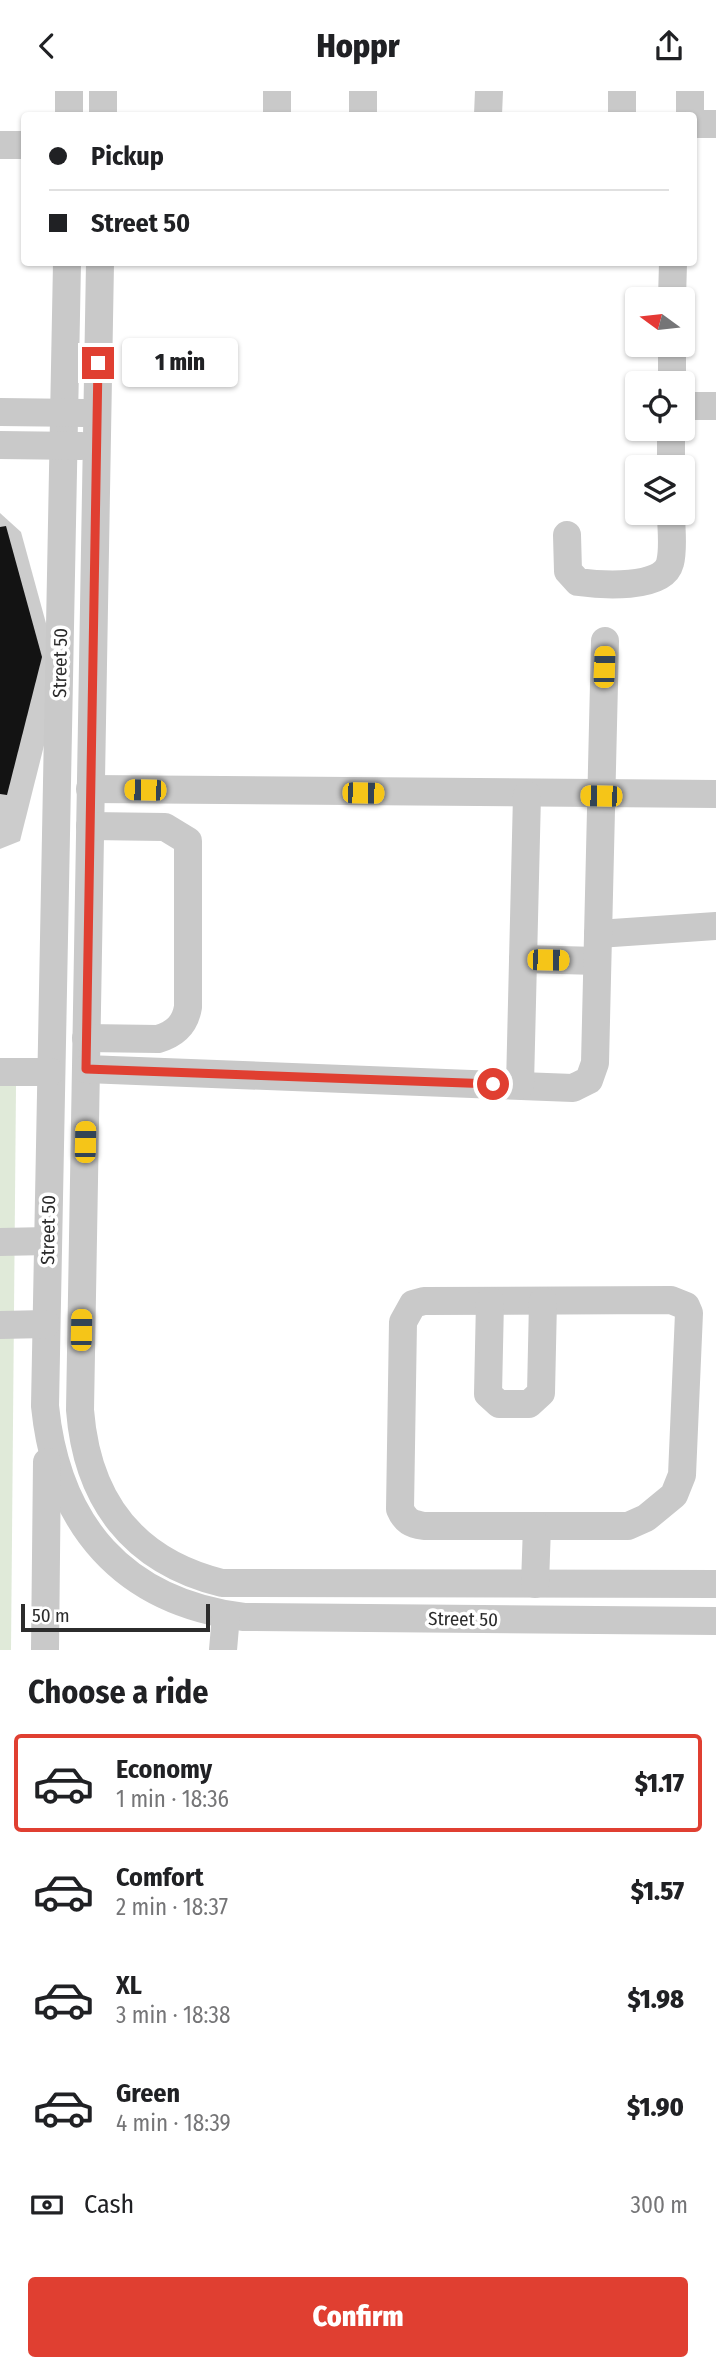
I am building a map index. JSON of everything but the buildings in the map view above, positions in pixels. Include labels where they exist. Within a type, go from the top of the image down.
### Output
[{"type":"street","points":[[69,91],[69,112]]},
{"type":"street","points":[[103,91],[103,112]]},
{"type":"street","points":[[277,91],[277,112]]},
{"type":"street","points":[[363,91],[363,112]]},
{"type":"street","points":[[488,112],[489,91]]},
{"type":"street","points":[[622,91],[622,112]]},
{"type":"street","points":[[690,91],[690,112]]},
{"type":"street","points":[[697,124],[716,124]]},
{"type":"street","points":[[0,145],[21,145]]},
{"type":"street","name":"Street 50","points":[[67,266],[46,1324],[47,1431],[60,1482],[72,1508],[105,1553],[126,1573],[170,1599],[226,1615],[716,1621]]},
{"type":"street","name":"Street 50","points":[[100,266],[80,1410],[86,1453],[102,1496],[129,1533],[146,1549],[182,1570],[222,1583],[716,1584]]},
{"type":"street","points":[[672,287],[673,266]]},
{"type":"street","points":[[695,406],[716,406]]},
{"type":"street","points":[[0,412],[97,413]]},
{"type":"street","points":[[0,445],[96,447]]},
{"type":"street","points":[[567,535],[568,571],[578,582],[656,580],[670,564],[671,525]]},
{"type":"street","points":[[86,1069],[573,1088],[589,1080],[595,1063],[605,641]]},
{"type":"street","points":[[90,789],[601,796],[716,795]]},
{"type":"street","points":[[520,1085],[527,795]]},
{"type":"street","points":[[86,1038],[158,1039],[176,1031],[188,1007],[188,841],[165,827],[90,826]]},
{"type":"street","points":[[523,959],[716,926]]},
{"type":"street","points":[[0,1072],[50,1072]]},
{"type":"street","points":[[50,1117],[85,1115]]},
{"type":"street","points":[[0,1242],[48,1241]]},
{"type":"street","points":[[671,1300],[686,1306],[689,1326],[684,1464],[674,1496],[646,1518],[628,1526],[412,1524],[404,1518],[400,1509],[403,1322],[407,1311],[413,1304],[424,1301],[543,1301],[671,1300]]},
{"type":"street","points":[[490,1301],[488,1394],[499,1404],[529,1404],[541,1393],[543,1301]]},
{"type":"street","points":[[0,1325],[46,1324]]},
{"type":"street","points":[[45,1650],[47,1431]]},
{"type":"street","points":[[535,1584],[537,1526]]},
{"type":"street","points":[[299,1617],[301,1585]]},
{"type":"street","points":[[223,1650],[226,1615]]},
{"type":"green space","points":[[0,1086],[16,1086],[11,1650],[0,1650]]},
{"type":"route","points":[[98,363],[86,1069],[493,1084]]}]
